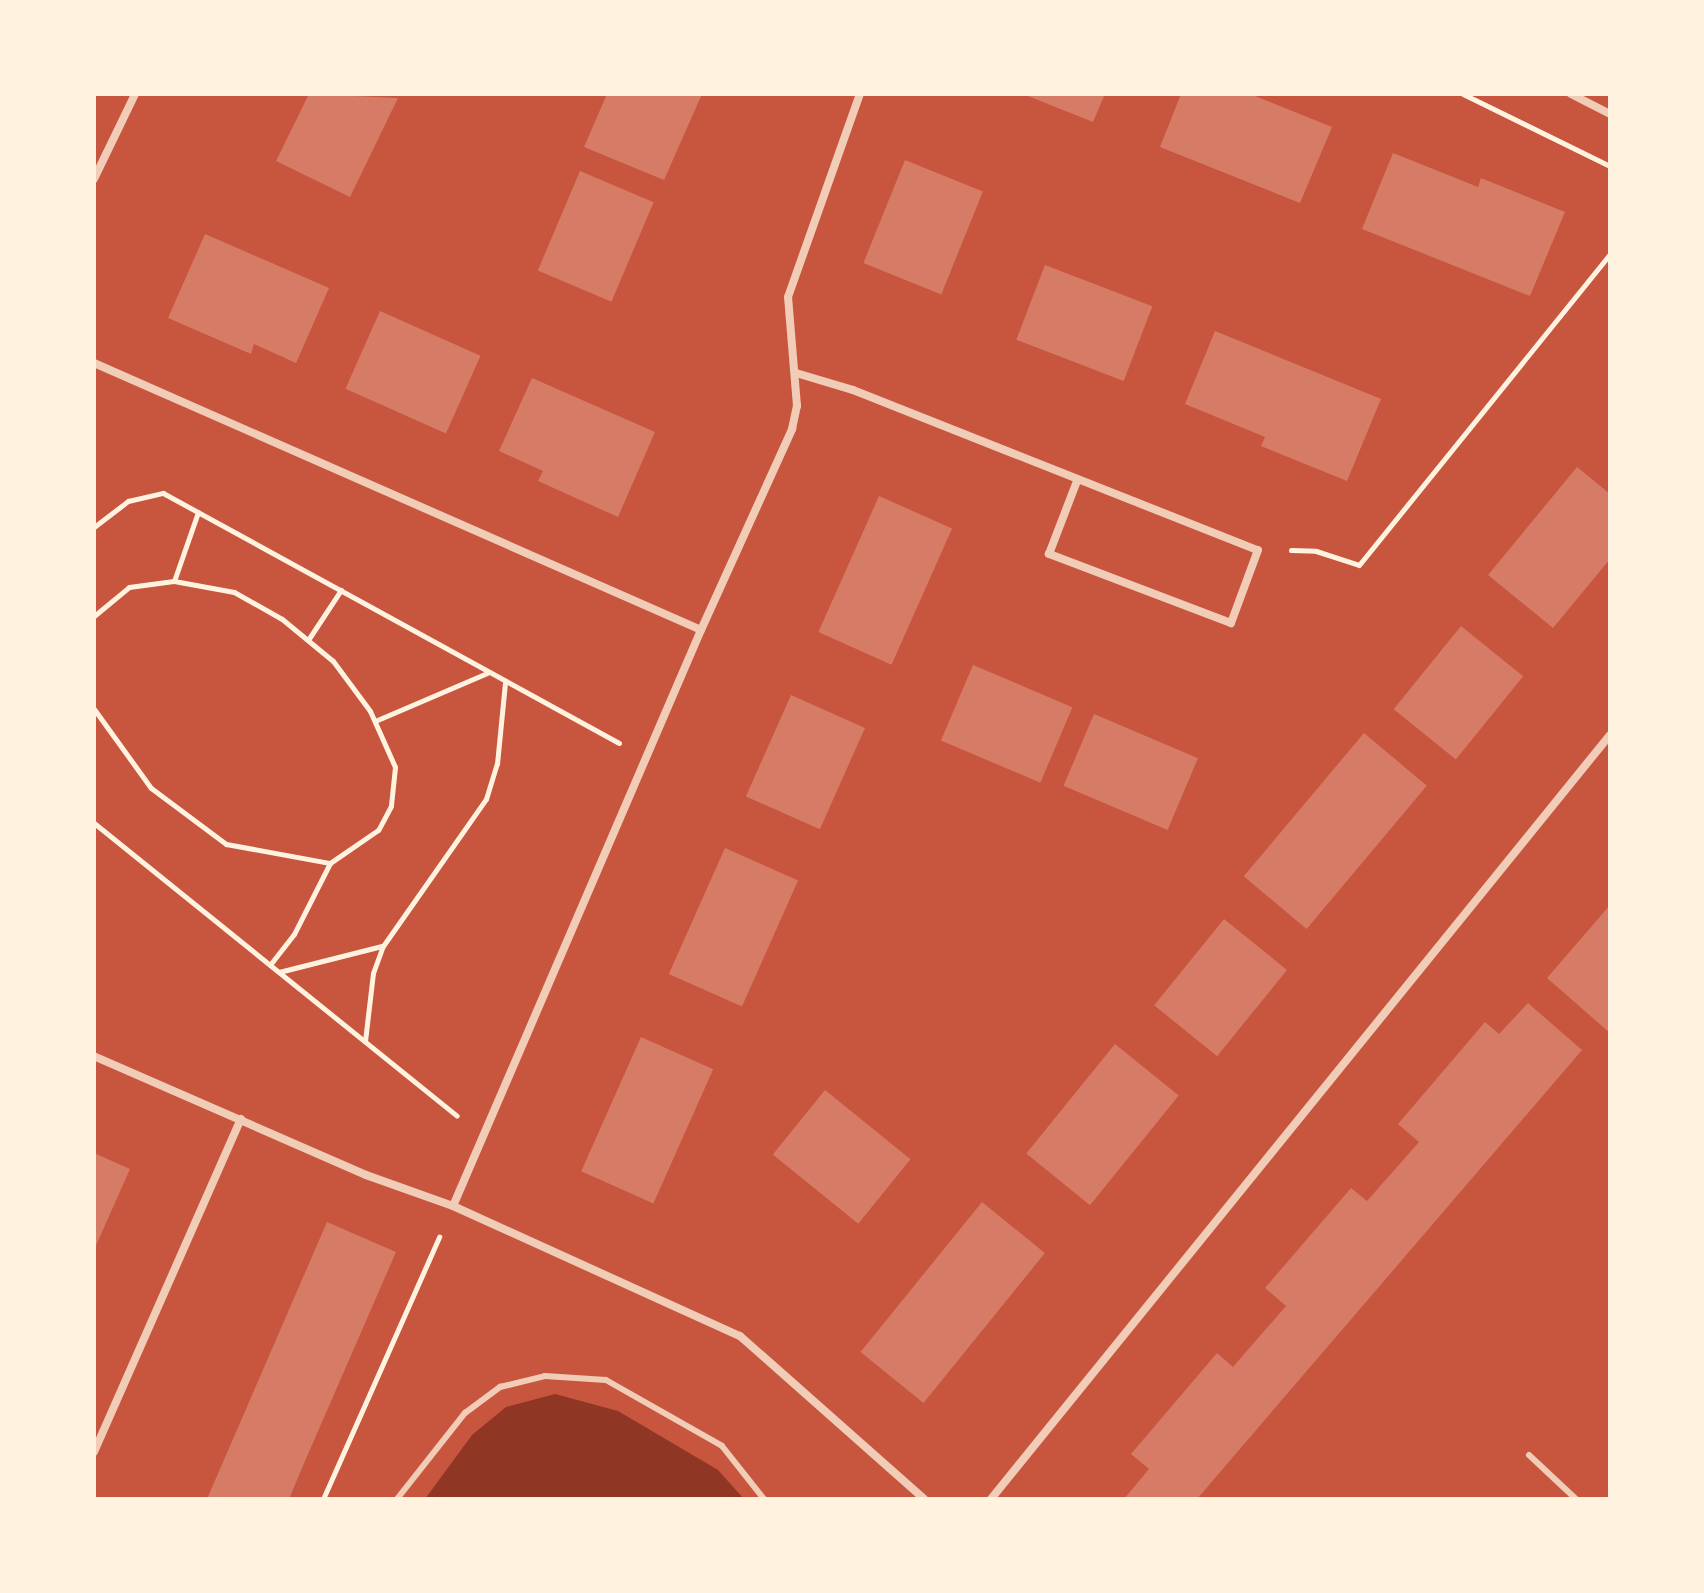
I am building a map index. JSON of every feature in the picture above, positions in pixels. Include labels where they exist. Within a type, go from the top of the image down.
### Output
[{"type":"street","points":[[94,179],[135,94]]},
{"type":"street","points":[[453,1206],[701,630],[792,429],[796,373],[788,297],[860,94]]},
{"type":"street","points":[[1571,94],[1610,114]]},
{"type":"street","points":[[94,363],[701,630]]},
{"type":"street","points":[[796,373],[853,390],[1258,550],[1231,623],[1049,554],[1077,481]]},
{"type":"street","points":[[991,1499],[1610,735]]},
{"type":"street","points":[[94,1056],[366,1175],[453,1206],[740,1336],[924,1499]]},
{"type":"street","points":[[94,1452],[241,1119]]},
{"type":"lane","points":[[397,1499],[465,1413],[500,1387],[545,1376],[606,1380],[722,1446],[764,1499]]},
{"type":"lane","points":[[1529,1455],[1576,1499]]},
{"type":"path","points":[[1463,94],[1610,166]]},
{"type":"path","points":[[1258,550],[1316,551],[1359,565],[1610,254]]},
{"type":"path","points":[[94,527],[128,501],[163,493],[586,730],[649,755]]},
{"type":"path","points":[[174,581],[198,512]]},
{"type":"path","points":[[94,616],[129,587],[174,581],[234,592],[308,640],[333,661],[375,721],[395,767],[391,806],[378,830],[330,863],[294,934],[270,965]]},
{"type":"path","points":[[308,640],[341,590]]},
{"type":"path","points":[[375,721],[487,673]]},
{"type":"path","points":[[365,1042],[373,973],[383,946],[486,799],[497,764],[505,683]]},
{"type":"path","points":[[94,709],[151,788],[226,844],[330,863]]},
{"type":"path","points":[[94,823],[482,1136]]},
{"type":"path","points":[[278,972],[383,946]]},
{"type":"path","points":[[323,1499],[453,1206]]},
{"type":"shaded area","points":[[555,1394],[618,1411],[718,1470],[744,1499],[425,1499],[472,1435],[506,1407]]},
{"type":"building","points":[[309,94],[398,98],[350,197],[276,161]]},
{"type":"building","points":[[607,94],[702,94],[664,180],[584,147]]},
{"type":"building","points":[[1023,94],[1105,94],[1093,122]]},
{"type":"building","points":[[1181,94],[1250,94],[1332,127],[1300,203],[1160,147]]},
{"type":"building","points":[[1393,153],[1478,187],[1481,178],[1565,212],[1530,296],[1362,229]]},
{"type":"building","points":[[905,160],[983,191],[941,294],[863,263]]},
{"type":"building","points":[[580,171],[654,202],[611,302],[538,270]]},
{"type":"building","points":[[205,234],[329,288],[296,363],[254,344],[251,354],[168,318]]},
{"type":"building","points":[[1045,265],[1152,306],[1124,381],[1016,340]]},
{"type":"building","points":[[380,311],[480,356],[446,433],[345,389]]},
{"type":"building","points":[[1215,331],[1381,399],[1347,481],[1261,446],[1265,437],[1185,404]]},
{"type":"building","points":[[532,378],[655,432],[618,517],[538,481],[543,471],[499,451]]},
{"type":"building","points":[[1577,467],[1610,494],[1610,559],[1553,628],[1488,575]]},
{"type":"building","points":[[879,496],[952,529],[891,665],[818,632]]},
{"type":"building","points":[[1461,626],[1523,676],[1456,760],[1394,709]]},
{"type":"building","points":[[973,665],[1072,707],[1040,783],[941,740]]},
{"type":"building","points":[[791,695],[865,728],[820,829],[746,796]]},
{"type":"building","points":[[1094,714],[1198,758],[1168,830],[1064,786]]},
{"type":"building","points":[[1364,733],[1427,786],[1307,929],[1244,876]]},
{"type":"building","points":[[725,848],[798,881],[742,1007],[669,974]]},
{"type":"building","points":[[1610,905],[1610,1033],[1547,978]]},
{"type":"building","points":[[1224,919],[1287,970],[1217,1056],[1154,1005]]},
{"type":"building","points":[[1528,1003],[1582,1050],[1197,1499],[1124,1499],[1149,1469],[1131,1454],[1217,1353],[1233,1367],[1286,1306],[1265,1288],[1351,1188],[1367,1201],[1419,1142],[1398,1124],[1485,1022],[1499,1034]]},
{"type":"building","points":[[641,1037],[713,1069],[653,1203],[581,1171]]},
{"type":"building","points":[[1115,1044],[1179,1096],[1090,1205],[1026,1154]]},
{"type":"building","points":[[825,1090],[910,1159],[858,1224],[773,1155]]},
{"type":"building","points":[[94,1153],[130,1169],[94,1250]]},
{"type":"building","points":[[982,1202],[1045,1253],[923,1403],[861,1352]]},
{"type":"building","points":[[327,1222],[396,1252],[289,1499],[207,1499]]}]
